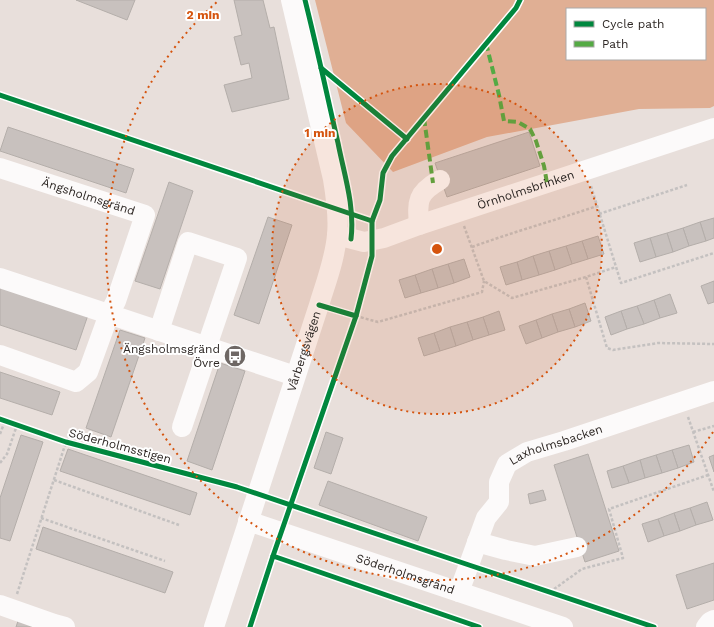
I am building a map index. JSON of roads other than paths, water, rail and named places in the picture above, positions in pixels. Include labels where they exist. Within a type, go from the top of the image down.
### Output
[{"type":"street","name":"Vårbergsvägen","points":[[214,627],[331,264],[337,235],[337,208],[333,179],[291,0]]},
{"type":"street","name":"Örnholmsbrinken","points":[[337,235],[364,242],[384,238],[419,225],[714,128]]},
{"type":"street","name":"Ängsholmsgränd","points":[[0,168],[145,215],[116,301],[109,314],[88,372],[76,382],[0,355]]},
{"type":"street","points":[[419,225],[418,207],[422,195],[429,186],[440,180]]},
{"type":"street","points":[[159,331],[188,242],[237,258],[182,427]]},
{"type":"street","points":[[0,278],[295,376]]},
{"type":"street","name":"Laxholmsbacken","points":[[459,592],[486,518],[499,502],[499,482],[507,464],[527,452],[682,402],[714,390]]},
{"type":"street","name":"Söderholmsgränd","points":[[248,522],[563,627]]},
{"type":"street","points":[[477,542],[535,556],[577,547]]},
{"type":"street","points":[[6,607],[66,627]]},
{"type":"street","points":[[706,627],[714,620]]},
{"type":"place","name":"Ängsholmsgränd Övre","points":[[235,356]]}]
